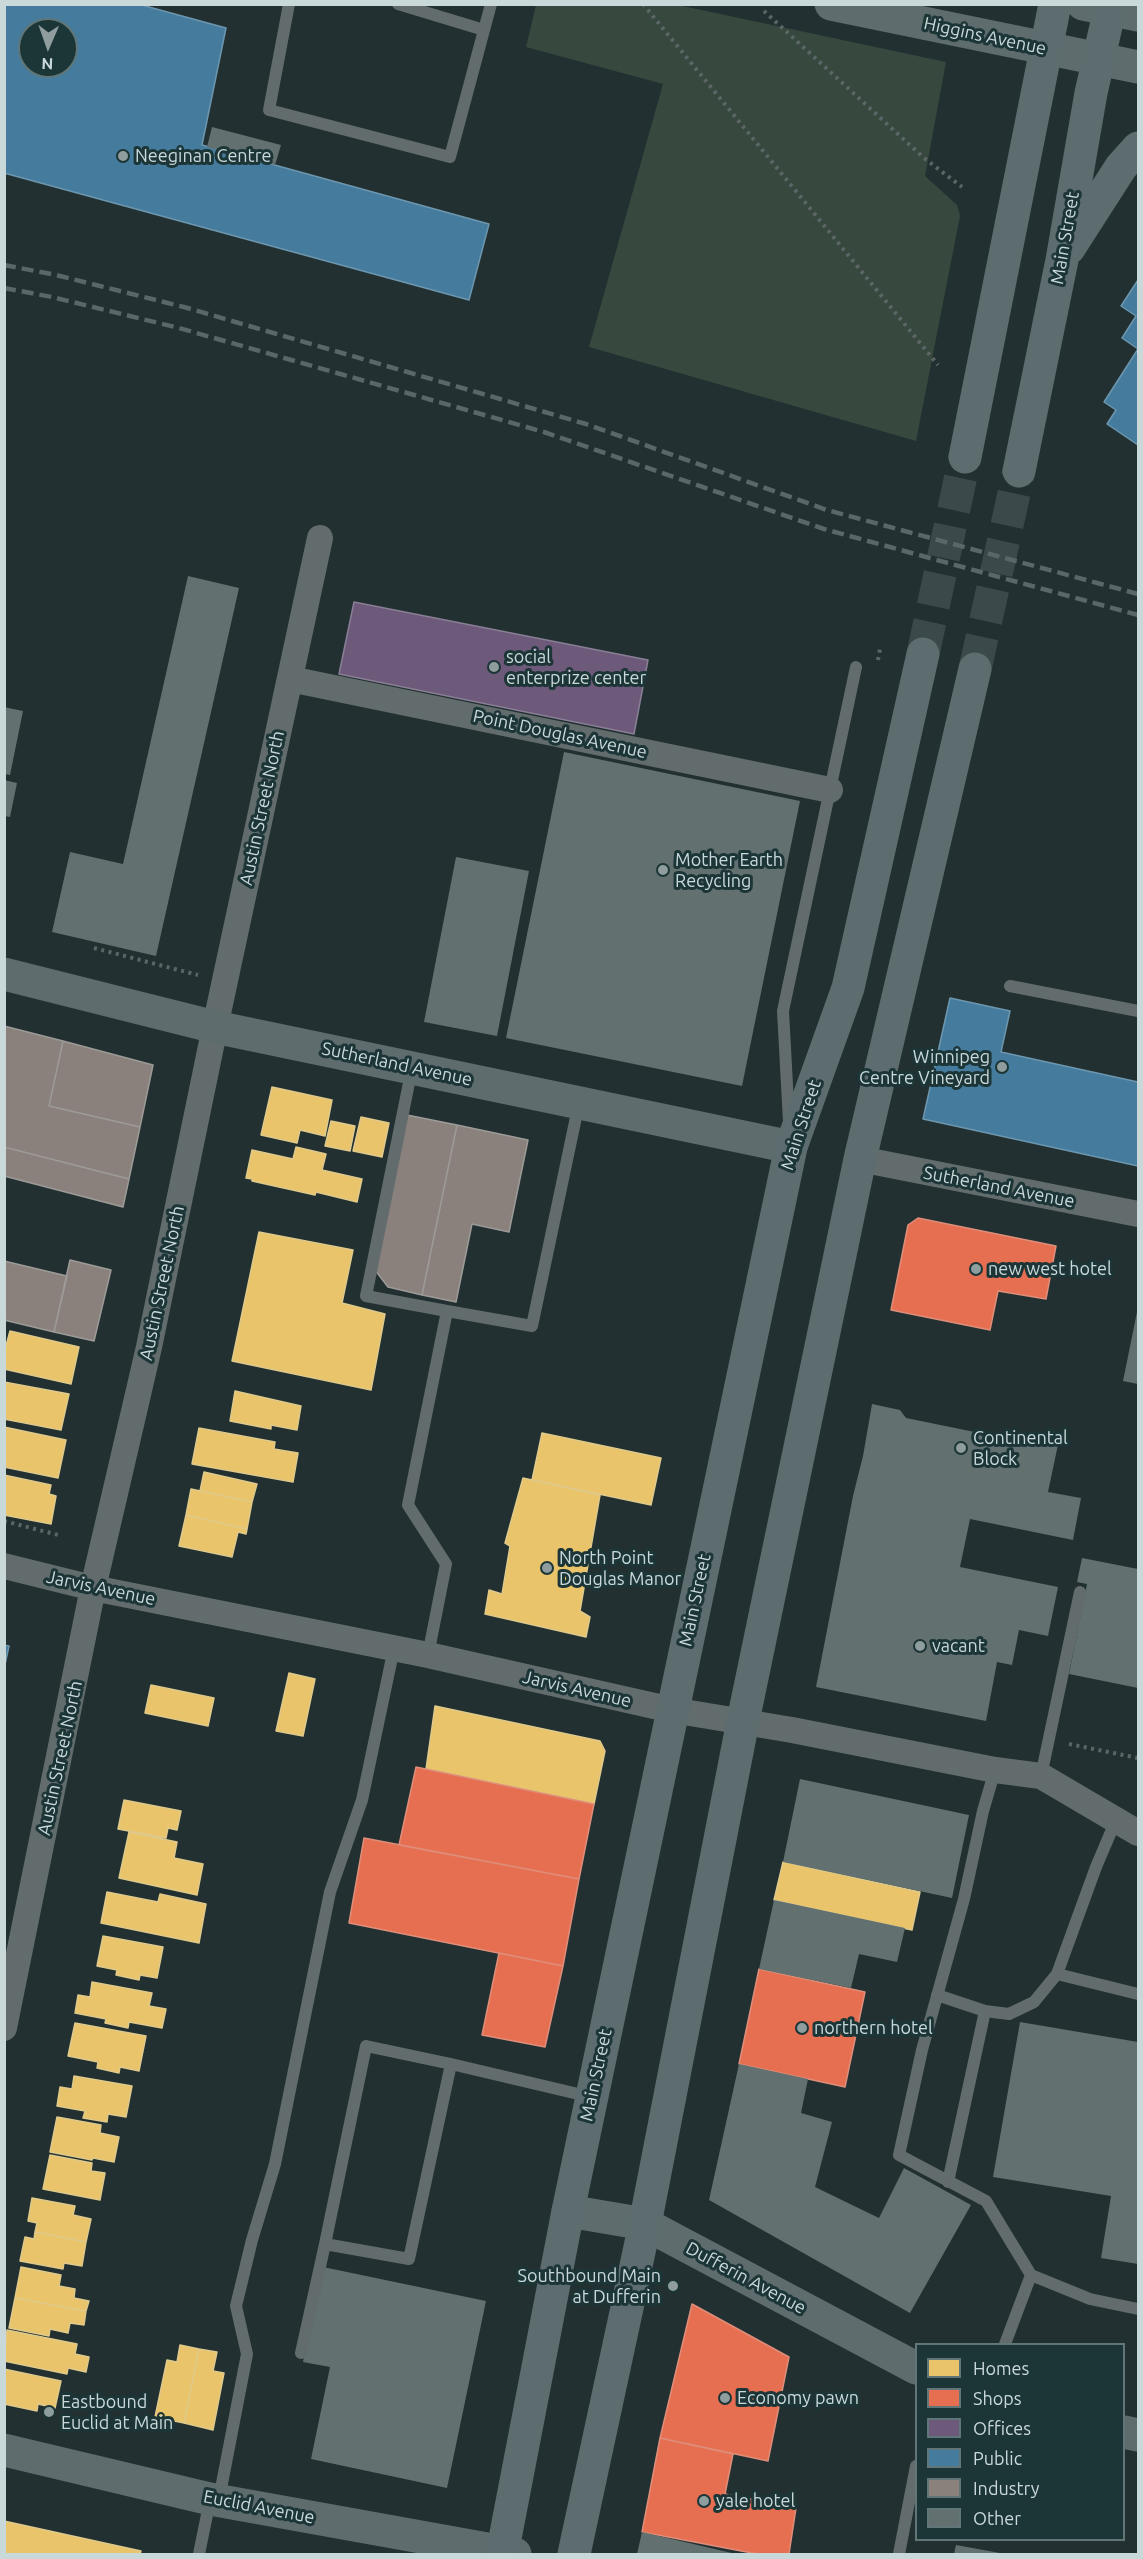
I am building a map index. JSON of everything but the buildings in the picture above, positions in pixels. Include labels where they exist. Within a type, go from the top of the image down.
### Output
[{"type":"main road","points":[[964,457],[1055,4]]},
{"type":"main road","name":"Main Street","points":[[1019,471],[1110,8]]},
{"type":"main road","points":[[1062,260],[1121,167],[1138,148]]},
{"type":"main road","name":"Main Street","points":[[507,2554],[568,2211],[791,1147],[848,988],[923,654]]},
{"type":"main road","points":[[574,2554],[645,2224],[743,1721],[860,1160],[975,669]]},
{"type":"street","name":"Higgins Avenue","points":[[831,4],[1138,67]]},
{"type":"street","name":"Austin Street North","points":[[4,2028],[93,1588],[149,1347],[224,982],[320,538]]},
{"type":"street","name":"Point Douglas Avenue","points":[[290,679],[830,790]]},
{"type":"street","name":"Sutherland Avenue","points":[[4,974],[215,1027],[791,1147]]},
{"type":"street","name":"Sutherland Avenue","points":[[860,1160],[1138,1214]]},
{"type":"street","name":"Jarvis Avenue","points":[[4,1566],[93,1588],[428,1655],[672,1710],[743,1721],[995,1770],[1041,1776],[1138,1833]]},
{"type":"street","name":"Dufferin Avenue","points":[[568,2211],[645,2224],[915,2367]]},
{"type":"street","name":"Euclid Avenue","points":[[4,2450],[214,2499],[507,2554]]},
{"type":"lane","points":[[289,4],[269,110],[450,157],[491,4]]},
{"type":"lane","points":[[398,4],[484,30]]},
{"type":"lane","points":[[791,1147],[783,1011],[856,667]]},
{"type":"lane","points":[[1011,986],[1138,1011]]},
{"type":"lane","points":[[412,1067],[366,1296],[532,1326],[579,1101]]},
{"type":"lane","points":[[428,1655],[446,1564],[408,1506],[447,1311]]},
{"type":"lane","points":[[1041,1776],[1080,1592]]},
{"type":"lane","points":[[199,2554],[247,2354],[236,2306],[274,2164],[330,1892],[362,1800],[394,1648]]},
{"type":"lane","points":[[995,1770],[983,1811],[964,1899],[922,2050],[899,2156],[986,2202],[1031,2275],[1090,2299],[1138,2309]]},
{"type":"lane","points":[[937,1995],[985,2011],[1009,2014],[1034,2002],[1057,1974],[1096,1867],[1116,1820]]},
{"type":"lane","points":[[1057,1974],[1138,1994]]},
{"type":"lane","points":[[948,2182],[985,2011]]},
{"type":"lane","points":[[300,2353],[366,2046],[592,2097]]},
{"type":"lane","points":[[325,2244],[409,2259],[451,2064]]},
{"type":"lane","points":[[1005,2343],[1031,2275]]},
{"type":"lane","points":[[899,2554],[915,2471]]},
{"type":"path","points":[[642,4],[938,365]]},
{"type":"path","points":[[764,11],[924,158],[962,188]]},
{"type":"path","points":[[94,948],[224,982]]},
{"type":"path","points":[[4,1521],[62,1536]]},
{"type":"path","points":[[1049,1740],[1138,1758]]},
{"type":"green space","points":[[536,5],[678,5],[946,62],[925,176],[957,205],[960,216],[916,441],[589,347],[663,84],[526,47]]},
{"type":"tunnel","points":[[923,654],[965,457]]},
{"type":"tunnel","points":[[975,669],[1019,471]]},
{"type":"railway","points":[[4,265],[56,275],[184,307],[586,424],[827,510],[1138,594]]},
{"type":"railway","points":[[4,288],[52,297],[179,328],[544,432],[824,529],[1138,615]]},
{"type":"place","name":"Neeginan Centre","points":[[123,156]]},
{"type":"place","name":"social enterprize center","points":[[494,667]]},
{"type":"place","name":"Mother Earth Recycling","points":[[663,870]]},
{"type":"place","name":"Winnipeg Centre Vineyard","points":[[1002,1067]]},
{"type":"place","name":"new west hotel","points":[[976,1269]]},
{"type":"place","name":"Continental Block","points":[[961,1448]]},
{"type":"place","name":"North Point Douglas Manor","points":[[547,1568]]},
{"type":"place","name":"vacant","points":[[920,1646]]},
{"type":"place","name":"northern hotel","points":[[802,2028]]},
{"type":"place","name":"Southbound Main at Dufferin","points":[[673,2286]]},
{"type":"place","name":"Economy pawn","points":[[725,2398]]},
{"type":"place","name":"Eastbound Euclid at Main","points":[[49,2412]]},
{"type":"place","name":"yale hotel","points":[[704,2501]]}]
